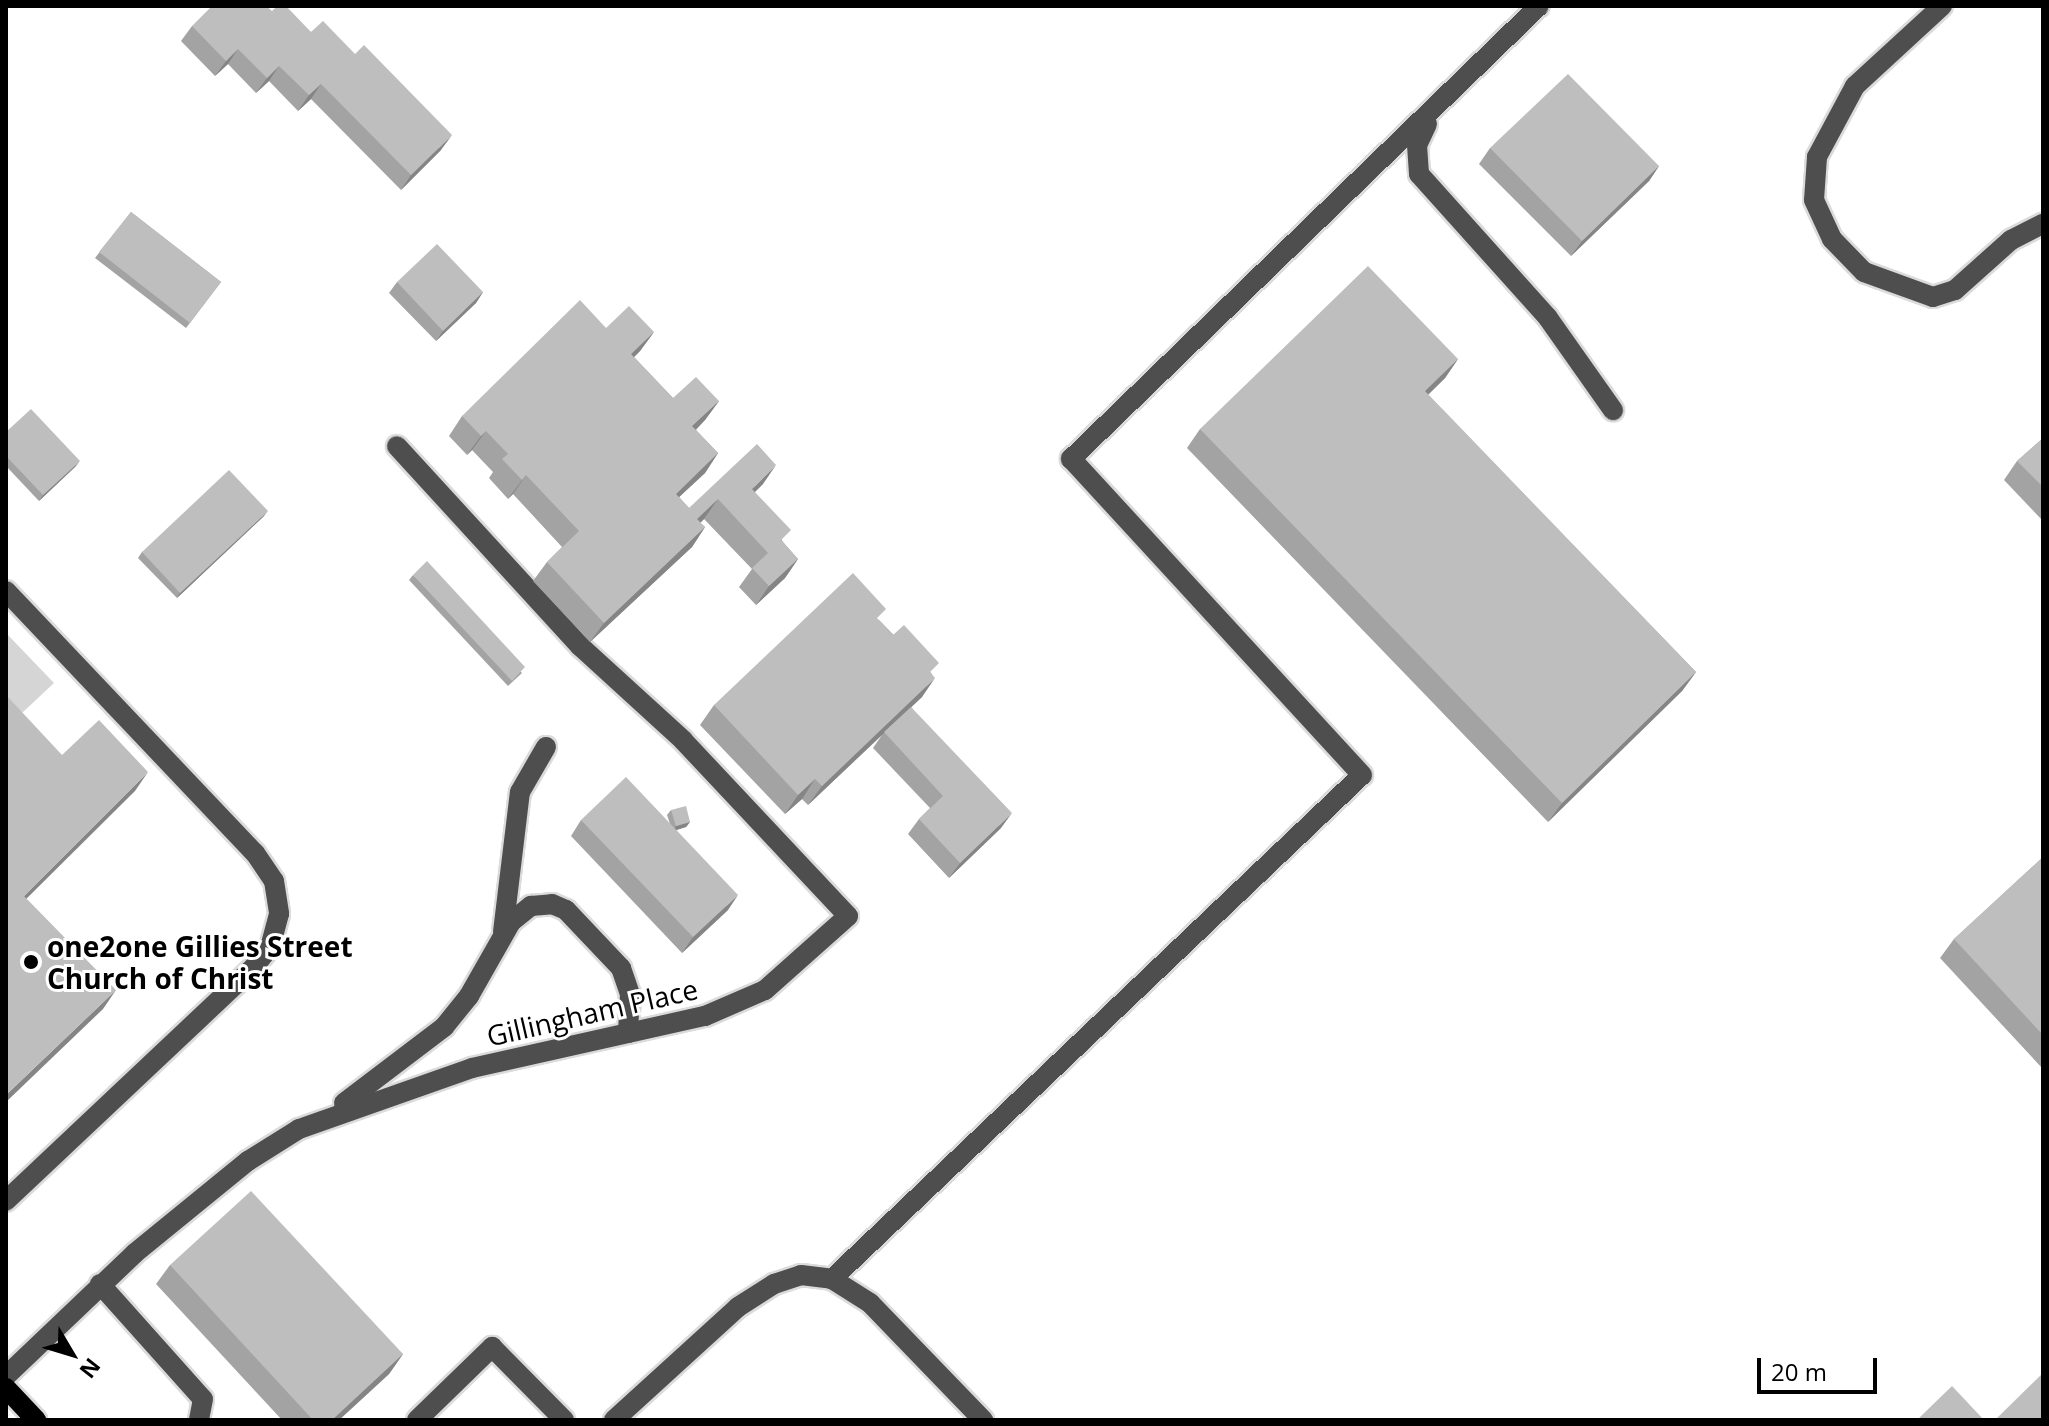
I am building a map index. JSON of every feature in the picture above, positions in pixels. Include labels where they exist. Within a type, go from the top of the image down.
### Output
[{"type":"main road","points":[[6,1388],[36,1420]]},
{"type":"street","points":[[832,1279],[1362,775],[1071,459],[1430,117],[1539,6]]},
{"type":"street","points":[[1942,6],[1855,86],[1817,157],[1814,200],[1832,239],[1864,272],[1933,297],[1955,290],[2011,240],[2043,224]]},
{"type":"street","points":[[1430,117],[1417,145],[1419,174],[1548,318],[1613,410]]},
{"type":"street","name":"Gillingham Place","points":[[6,1376],[100,1284],[248,1161],[324,1116],[472,1068],[685,1023],[765,990],[848,916],[683,740],[580,646],[397,446]]},
{"type":"street","points":[[6,591],[255,853],[274,881],[279,914],[270,947],[254,967],[6,1201]]},
{"type":"street","points":[[503,936],[520,792],[546,747]]},
{"type":"street","points":[[324,1116],[444,1027],[469,996],[517,915],[531,906],[552,904],[566,910],[625,975],[628,1033]]},
{"type":"street","points":[[614,1420],[738,1307],[774,1284],[801,1275],[832,1279],[870,1303],[983,1420]]},
{"type":"street","points":[[100,1284],[203,1399],[199,1420]]},
{"type":"street","points":[[417,1420],[492,1347],[564,1420]]},
{"type":"shaded area","points":[[6,633],[54,683],[6,728]]},
{"type":"building","points":[[212,6],[266,6],[272,11],[277,6],[286,6],[311,32],[323,21],[355,54],[364,45],[452,135],[411,175],[321,84],[309,95],[279,66],[267,78],[238,49],[226,61],[192,26]]},
{"type":"building","points":[[1568,74],[1659,166],[1582,241],[1490,148]]},
{"type":"building","points":[[131,212],[221,282],[190,323],[99,252]]},
{"type":"building","points":[[437,244],[483,292],[443,331],[397,282]]},
{"type":"building","points":[[1368,266],[1458,359],[1425,391],[1696,672],[1562,803],[1200,429]]},
{"type":"building","points":[[580,300],[606,328],[629,306],[654,332],[631,354],[673,398],[696,377],[719,401],[692,426],[718,453],[676,494],[689,508],[757,444],[776,465],[752,489],[791,530],[781,540],[798,559],[769,586],[752,568],[768,553],[718,499],[697,519],[705,527],[604,623],[547,562],[579,531],[526,475],[522,480],[502,459],[508,454],[486,431],[481,436],[462,416]]},
{"type":"building","points":[[31,409],[80,461],[43,495],[6,456],[6,432]]},
{"type":"building","points":[[2043,438],[2043,487],[2017,461]]},
{"type":"building","points":[[229,470],[268,511],[180,593],[142,552]]},
{"type":"building","points":[[427,561],[525,667],[512,681],[413,575]]},
{"type":"building","points":[[853,573],[886,609],[877,618],[893,635],[904,625],[939,663],[930,672],[935,678],[822,786],[815,779],[798,795],[714,705]]},
{"type":"building","name":"one2one Gillies Street Church of Christ","points":[[6,695],[62,755],[99,720],[148,772],[24,896],[116,990],[6,1095]]},
{"type":"building","points":[[911,707],[1012,813],[960,863],[919,819],[943,796],[884,732]]},
{"type":"building","points":[[626,777],[738,895],[693,937],[581,820]]},
{"type":"building","points":[[686,806],[690,822],[676,826],[671,810]]},
{"type":"building","points":[[2043,857],[2043,1035],[1954,939]]},
{"type":"building","points":[[251,1191],[403,1354],[332,1420],[313,1420],[170,1265]]},
{"type":"building","points":[[2043,1373],[2043,1420],[1995,1420]]},
{"type":"building","points":[[1952,1386],[1984,1420],[1917,1420]]},
{"type":"place","name":"one2one Gillies Street Church of Christ","points":[[31,962]]}]
